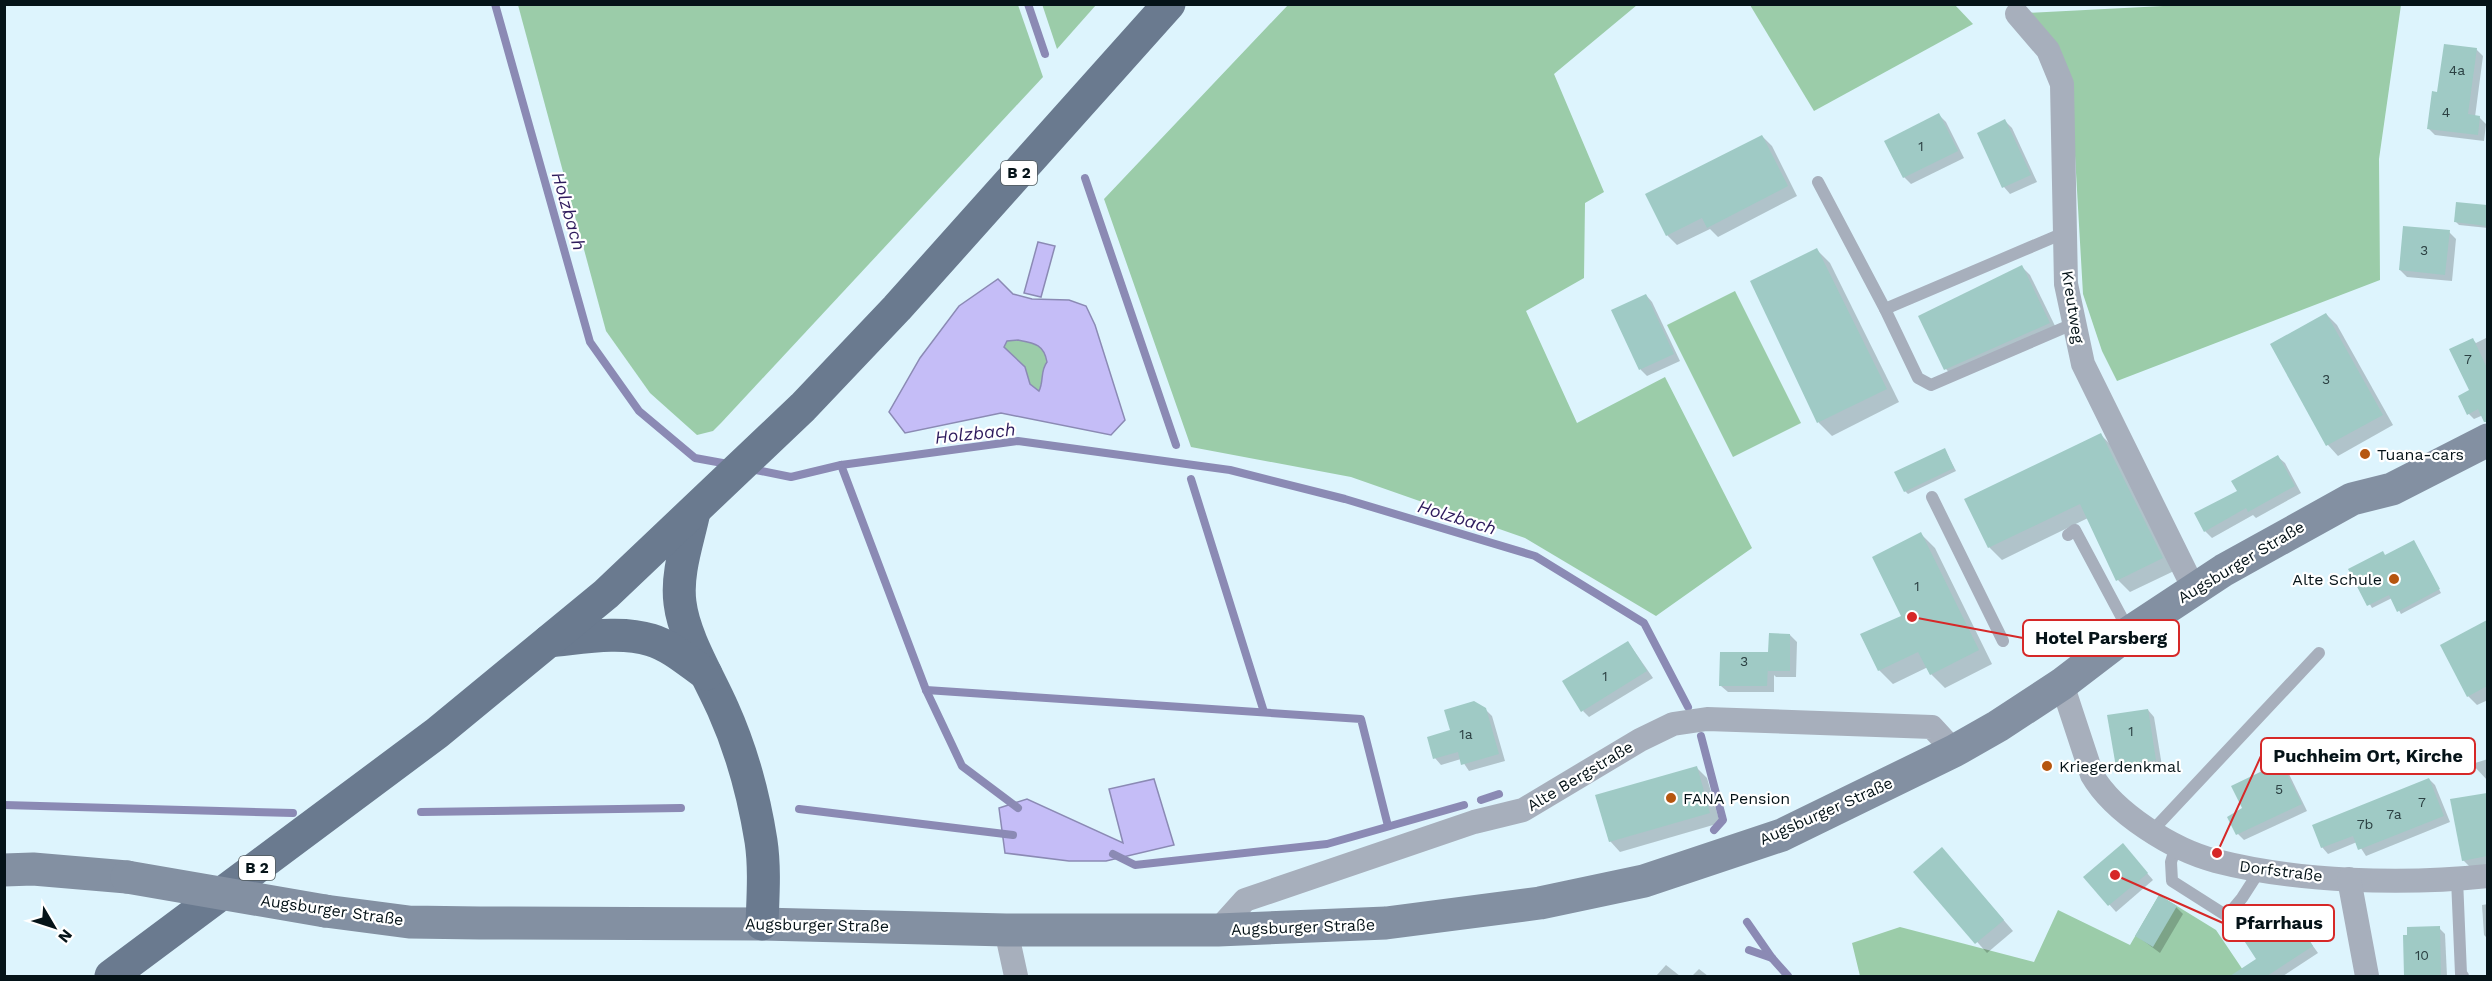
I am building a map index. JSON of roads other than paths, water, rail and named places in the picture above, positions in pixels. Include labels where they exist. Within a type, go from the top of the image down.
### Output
[{"type":"main road","name":"B 2","points":[[111,976],[437,733],[606,594],[769,440],[897,308],[1169,4]]},
{"type":"main road","points":[[704,503],[681,570],[680,603],[706,674],[724,711],[739,751],[759,832],[764,880],[762,924]]},
{"type":"main road","points":[[549,641],[620,635],[651,640],[676,653],[706,674]]},
{"type":"street","name":"Kreutweg","points":[[2017,14],[2048,50],[2062,84],[2066,284],[2084,364],[2194,589]]},
{"type":"street","name":"Augsburger Straße","points":[[4,870],[33,869],[127,877],[325,911],[409,922],[762,924],[1006,930],[1218,930],[1386,923],[1540,903],[1644,881],[1782,835],[1954,752],[2062,684],[2130,632],[2194,589],[2352,499],[2392,489],[2487,440]]},
{"type":"street","name":"Dorfstraße","points":[[2062,684],[2092,774],[2099,787],[2111,801],[2176,846],[2214,861],[2260,870],[2349,879],[2457,879],[2487,876]]},
{"type":"street","name":"Alte Bergstraße","points":[[1218,930],[1245,900],[1474,822],[1523,810],[1640,740],[1673,724],[1707,719],[1932,727],[1954,752]]},
{"type":"street","points":[[2349,879],[2367,976]]},
{"type":"street","points":[[1006,930],[1016,976]]},
{"type":"lane","points":[[1818,182],[1885,309],[1918,378],[1931,385],[2074,323]]},
{"type":"lane","points":[[1885,309],[2066,232]]},
{"type":"lane","points":[[1932,498],[1979,579],[2003,641]]},
{"type":"lane","points":[[2068,535],[2075,530],[2101,590],[2130,632]]},
{"type":"lane","points":[[2152,831],[2319,653]]},
{"type":"lane","points":[[2176,846],[2171,862],[2172,881],[2227,916],[2260,870]]},
{"type":"lane","points":[[2457,879],[2461,974],[2463,976]]},
{"type":"waterway","name":"Holzbach","points":[[495,4],[590,342],[639,411],[695,458],[728,464]]},
{"type":"waterway","points":[[1028,4],[1045,54]]},
{"type":"waterway","points":[[1085,178],[1176,445]]},
{"type":"waterway","name":"Holzbach","points":[[751,469],[791,477],[841,465],[1018,441],[1230,470],[1345,499],[1535,556],[1644,623],[1688,707]]},
{"type":"waterway","points":[[841,465],[926,690],[962,766],[1018,808]]},
{"type":"waterway","points":[[1191,479],[1264,712]]},
{"type":"waterway","points":[[926,690],[1361,719],[1388,826]]},
{"type":"waterway","name":"Holzbach","points":[[1701,736],[1723,820],[1714,830]]},
{"type":"waterway","points":[[1481,800],[1499,794]]},
{"type":"waterway","points":[[4,805],[293,813]]},
{"type":"waterway","points":[[1113,854],[1135,865],[1327,844],[1464,805]]},
{"type":"waterway","points":[[421,812],[681,808]]},
{"type":"waterway","points":[[799,809],[1013,835]]},
{"type":"waterway","name":"Holzbach","points":[[1747,922],[1772,958],[1788,976]]},
{"type":"waterway","points":[[1749,950],[1772,958]]},
{"type":"place","name":"Tuana-cars","points":[[2365,454]]},
{"type":"place","name":"Alte Schule","points":[[2394,579]]},
{"type":"place","name":"Hotel Parsberg","points":[[1912,617]]},
{"type":"place","name":"Kriegerdenkmal","points":[[2047,766]]},
{"type":"place","name":"FANA Pension","points":[[1671,798]]},
{"type":"place","name":"Puchheim Ort, Kirche","points":[[2217,853]]},
{"type":"place","name":"Pfarrhaus","points":[[2115,875]]}]
